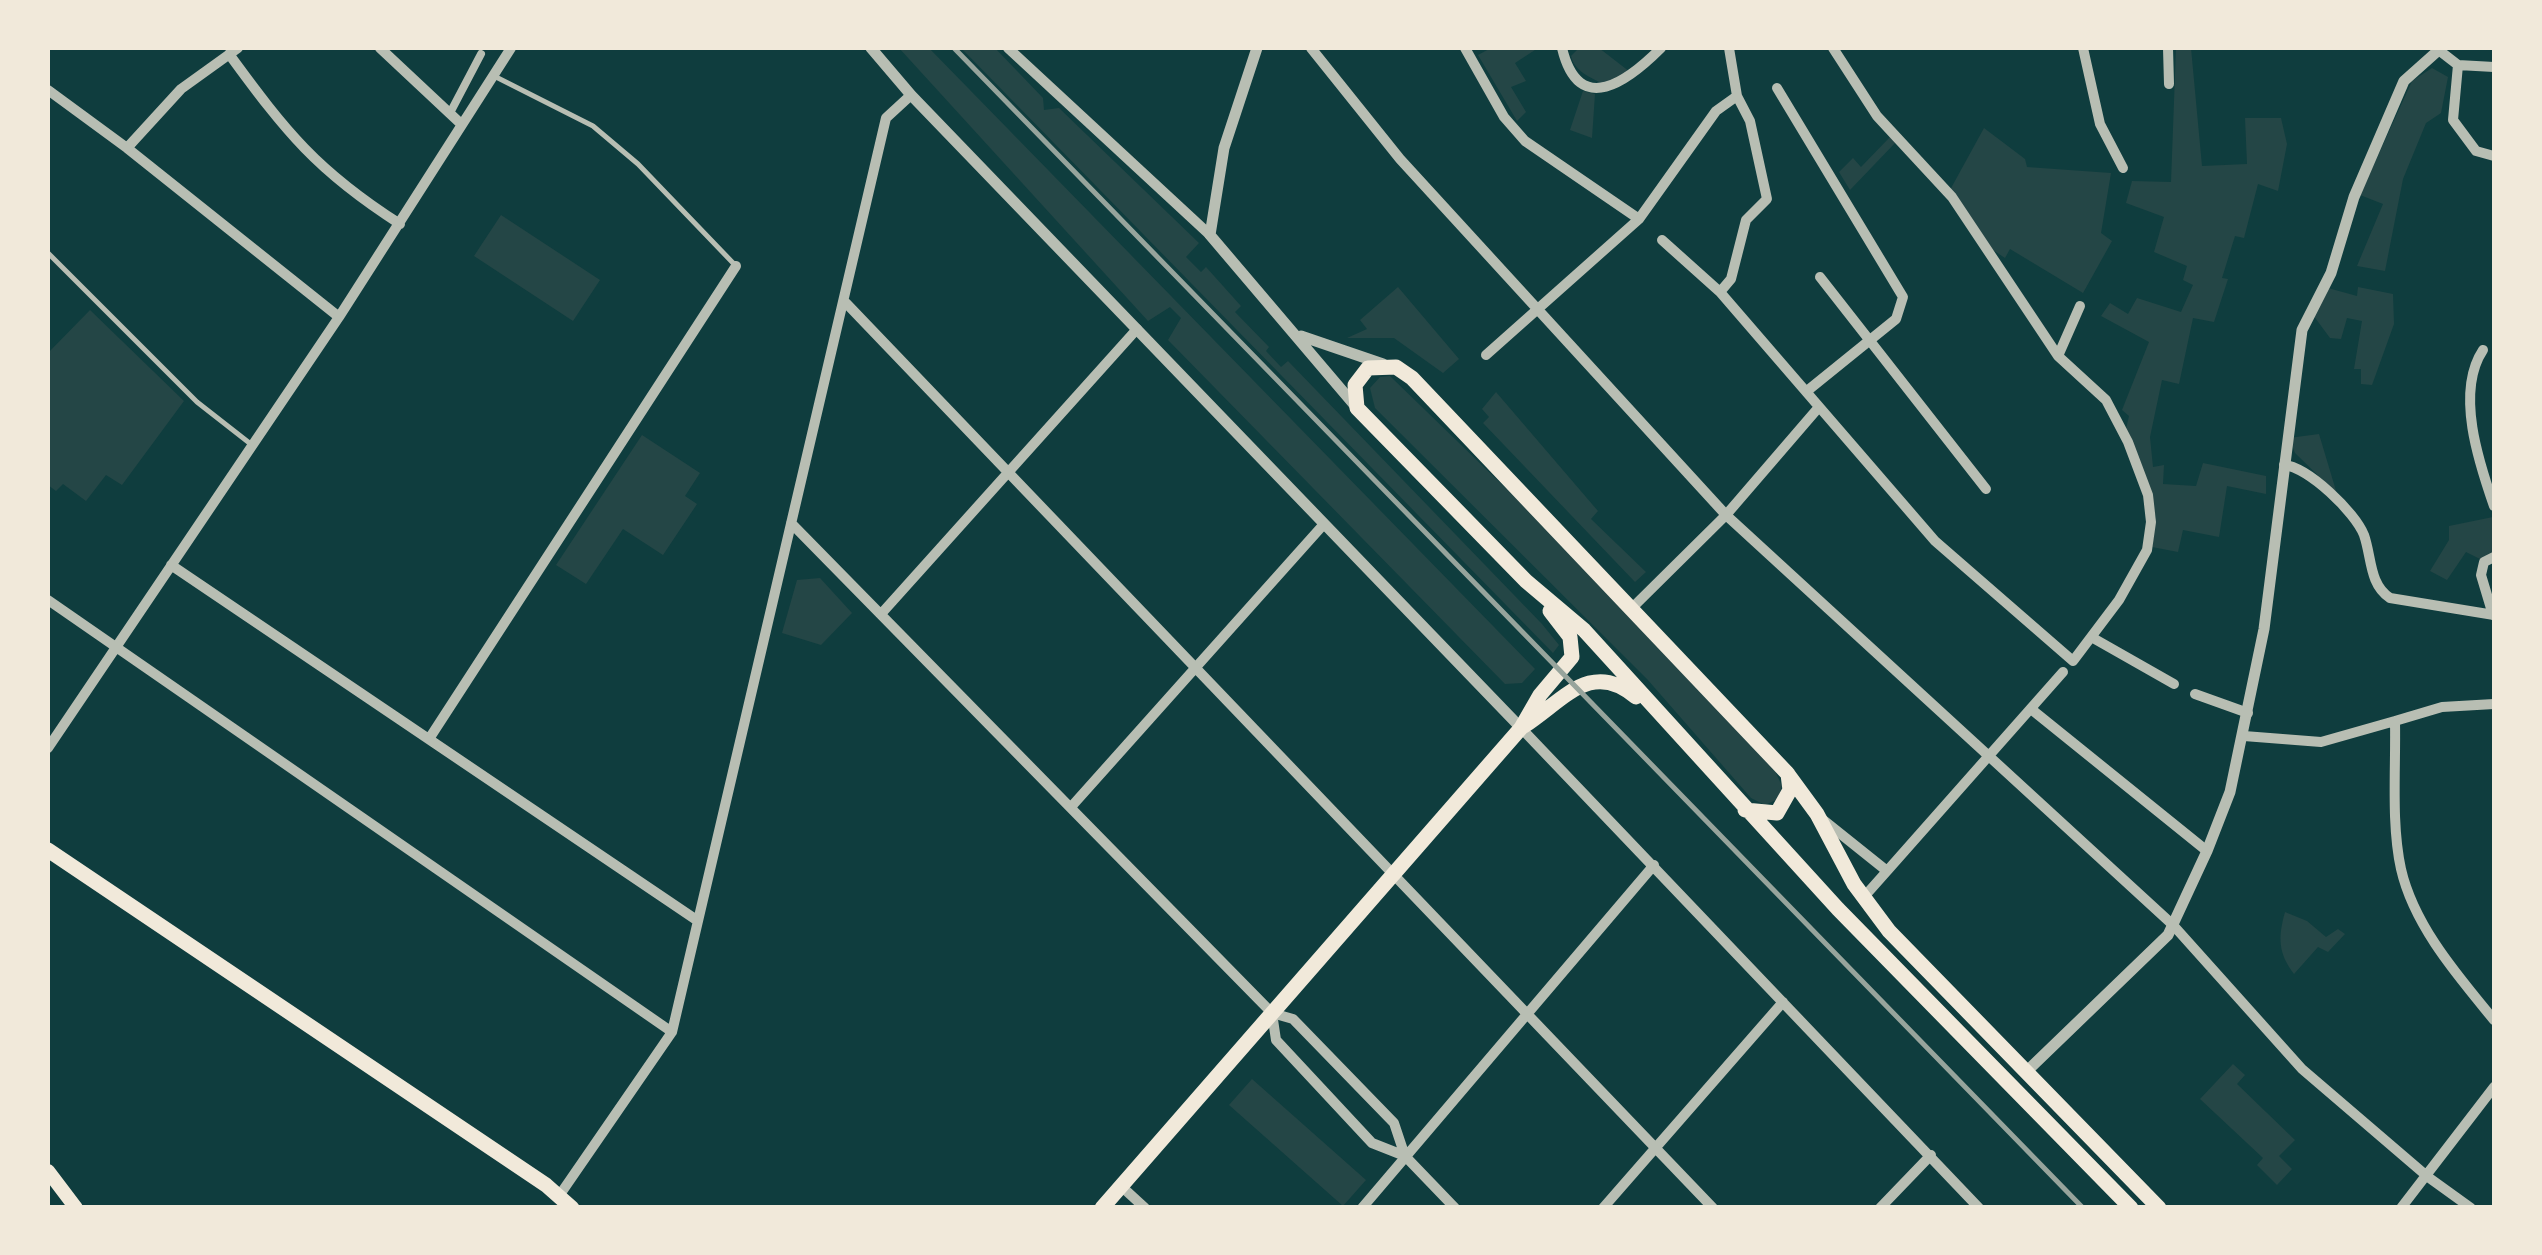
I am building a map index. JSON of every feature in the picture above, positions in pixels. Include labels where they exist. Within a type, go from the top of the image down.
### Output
[{"type":"main road","points":[[2131,1208],[1745,810],[1584,630],[1526,581],[1358,408],[1353,392],[1368,368],[1385,364],[1412,378],[1632,608],[1788,774],[1817,814],[1863,898],[2159,1208]]},
{"type":"main road","points":[[1102,1208],[1520,728],[1540,695],[1565,669],[1573,646],[1526,581]]},
{"type":"main road","points":[[1520,728],[1584,684],[1602,678],[1622,686],[1664,721]]},
{"type":"main road","points":[[1745,810],[1777,813],[1790,790],[1788,774]]},
{"type":"main road","points":[[48,850],[572,1208]]},
{"type":"main road","points":[[48,1171],[76,1208]]},
{"type":"street","points":[[380,48],[459,122]]},
{"type":"street","points":[[48,748],[339,317],[400,224],[459,122],[511,48]]},
{"type":"street","points":[[871,48],[911,95],[1980,1208]]},
{"type":"street","points":[[1008,48],[1210,235],[1358,408]]},
{"type":"street","points":[[1210,235],[1224,148],[1257,48]]},
{"type":"street","points":[[1311,48],[1400,159],[1537,313],[1726,514],[2174,925],[2302,1069],[2471,1208]]},
{"type":"street","points":[[1465,48],[1496,104],[1525,141],[1639,219]]},
{"type":"street","points":[[1564,48],[1573,74],[1595,87],[1606,88],[1626,82],[1661,48]]},
{"type":"street","points":[[1720,292],[1731,278],[1746,220],[1767,199],[1750,121],[1737,96],[1729,48]]},
{"type":"street","points":[[1662,240],[1720,292],[1934,541],[2073,661],[2093,638],[2146,550],[2150,508],[2117,416],[2058,356],[1952,197],[1877,116],[1833,48]]},
{"type":"street","points":[[2084,48],[2100,124],[2123,168]]},
{"type":"street","points":[[2168,48],[2169,84]]},
{"type":"street","points":[[2026,1072],[2174,925],[2207,851],[2244,736],[2264,629],[2302,330],[2331,272],[2354,196],[2404,82],[2438,48],[2458,65],[2494,67]]},
{"type":"street","points":[[127,148],[181,89],[234,51],[282,126],[327,174],[400,224]]},
{"type":"street","points":[[450,114],[482,54]]},
{"type":"street","points":[[2458,65],[2453,120],[2476,151],[2494,156]]},
{"type":"street","points":[[1777,88],[1903,297],[1896,319],[1806,391]]},
{"type":"street","points":[[48,90],[339,317]]},
{"type":"street","points":[[559,1196],[672,1032],[846,303],[886,118],[911,95]]},
{"type":"street","points":[[1486,356],[1639,219],[1716,111],[1737,96]]},
{"type":"street","points":[[429,740],[736,266]]},
{"type":"street","points":[[1820,277],[1986,489]]},
{"type":"street","points":[[846,303],[1713,1208]]},
{"type":"street","points":[[2058,356],[2080,306]]},
{"type":"street","points":[[881,614],[1136,329]]},
{"type":"street","points":[[1297,334],[1385,364]]},
{"type":"street","points":[[2484,350],[2474,370],[2472,434],[2494,506]]},
{"type":"street","points":[[1632,608],[1726,514],[1819,407]]},
{"type":"street","points":[[2284,465],[2313,476],[2361,528],[2380,591],[2390,598],[2494,615],[2481,575],[2484,562],[2494,557]]},
{"type":"street","points":[[792,523],[1272,1012],[1294,1019],[1394,1123],[1405,1156]]},
{"type":"street","points":[[1071,808],[1324,524]]},
{"type":"street","points":[[171,565],[698,921]]},
{"type":"street","points":[[48,600],[672,1032]]},
{"type":"street","points":[[2093,638],[2174,684]]},
{"type":"street","points":[[1863,898],[2063,672]]},
{"type":"street","points":[[2195,694],[2248,713]]},
{"type":"street","points":[[2244,736],[2322,742],[2442,706],[2494,704]]},
{"type":"street","points":[[2031,709],[2207,851]]},
{"type":"street","points":[[2395,721],[2401,868],[2412,902],[2443,956],[2494,1020]]},
{"type":"street","points":[[1817,814],[1886,871]]},
{"type":"street","points":[[1362,1208],[1654,865]]},
{"type":"street","points":[[1603,1208],[1783,1002]]},
{"type":"street","points":[[1272,1012],[1276,1040],[1372,1143],[1405,1156],[1455,1208]]},
{"type":"street","points":[[2401,1208],[2494,1087]]},
{"type":"street","points":[[1880,1208],[1930,1155]]},
{"type":"street","points":[[1121,1186],[1145,1208]]},
{"type":"lane","points":[[493,76],[593,126],[638,164],[736,266]]},
{"type":"lane","points":[[48,253],[197,402],[252,445]]},
{"type":"shaded area","points":[[899,48],[929,48],[1535,669],[1522,683],[1505,684],[1168,340],[1181,318],[1170,307],[1148,321]]},
{"type":"shaded area","points":[[961,48],[995,48],[1043,98],[1044,110],[1059,108],[1199,243],[1186,257],[1201,272],[1206,267],[1241,306],[1235,312],[1269,347],[1266,351],[1281,367],[1288,361],[1542,624],[1559,645],[1553,653]]},
{"type":"shaded area","points":[[1491,48],[1538,48],[1515,63],[1526,81],[1511,87],[1526,112],[1517,121],[1478,55]]},
{"type":"shaded area","points":[[1579,48],[1599,48],[1630,72],[1604,84],[1599,82],[1573,61],[1571,56]]},
{"type":"shaded area","points":[[2176,48],[2191,48],[2202,166],[2247,164],[2245,118],[2281,118],[2287,144],[2278,191],[2258,184],[2244,238],[2235,236],[2222,278],[2228,279],[2214,322],[2193,318],[2179,384],[2162,380],[2150,437],[2153,467],[2164,465],[2163,484],[2196,486],[2203,463],[2266,476],[2266,494],[2227,486],[2219,537],[2183,530],[2178,552],[2152,547],[2156,517],[2126,429],[2129,416],[2122,410],[2149,342],[2101,316],[2110,303],[2128,314],[2137,298],[2181,312],[2193,285],[2183,280],[2187,266],[2154,252],[2164,217],[2126,203],[2132,181],[2171,182]]},
{"type":"shaded area","points":[[2432,68],[2448,77],[2441,113],[2426,123],[2403,179],[2385,271],[2357,266],[2383,204],[2360,195],[2412,81]]},
{"type":"shaded area","points":[[1583,91],[1595,94],[1592,138],[1570,130]]},
{"type":"shaded area","points":[[1984,128],[2025,159],[2027,167],[2111,173],[2101,233],[2112,241],[2083,293],[2010,249],[2005,258],[1987,246],[1950,190]]},
{"type":"shaded area","points":[[1890,137],[1896,142],[1850,190],[1839,172],[1853,158],[1861,167]]},
{"type":"shaded area","points":[[501,215],[600,280],[573,321],[474,256]]},
{"type":"shaded area","points":[[1398,287],[1459,359],[1443,373],[1394,338],[1347,338],[1367,329],[1360,320]]},
{"type":"shaded area","points":[[2358,287],[2393,294],[2394,324],[2372,385],[2361,384],[2361,369],[2354,369],[2362,321],[2347,318],[2341,339],[2330,338],[2313,315],[2328,288],[2357,296]]},
{"type":"shaded area","points":[[90,310],[184,401],[122,485],[106,475],[86,501],[63,484],[56,491],[48,485],[48,353]]},
{"type":"shaded area","points":[[1390,376],[1523,505],[1775,771],[1782,786],[1778,799],[1765,805],[1751,798],[1647,679],[1375,408],[1370,388],[1380,377]]},
{"type":"shaded area","points":[[1496,392],[1598,511],[1591,519],[1646,572],[1635,582],[1483,423],[1489,417],[1482,409]]},
{"type":"shaded area","points":[[2319,434],[2337,494],[2295,453],[2289,438]]},
{"type":"shaded area","points":[[642,435],[700,473],[685,496],[697,504],[663,555],[623,529],[586,584],[556,565]]},
{"type":"shaded area","points":[[2493,517],[2494,553],[2480,559],[2466,552],[2447,580],[2430,571],[2449,540],[2449,526]]},
{"type":"shaded area","points":[[820,578],[852,613],[821,645],[782,633],[797,580]]},
{"type":"shaded area","points":[[2285,912],[2307,921],[2326,937],[2338,929],[2345,934],[2328,952],[2318,947],[2294,974],[2281,944]]},
{"type":"shaded area","points":[[2233,1064],[2245,1075],[2237,1084],[2295,1140],[2279,1156],[2292,1169],[2277,1185],[2257,1165],[2263,1158],[2200,1099]]},
{"type":"shaded area","points":[[1252,1079],[1366,1180],[1343,1206],[1229,1105]]},
{"type":"railway","points":[[954,48],[2083,1208]]}]
